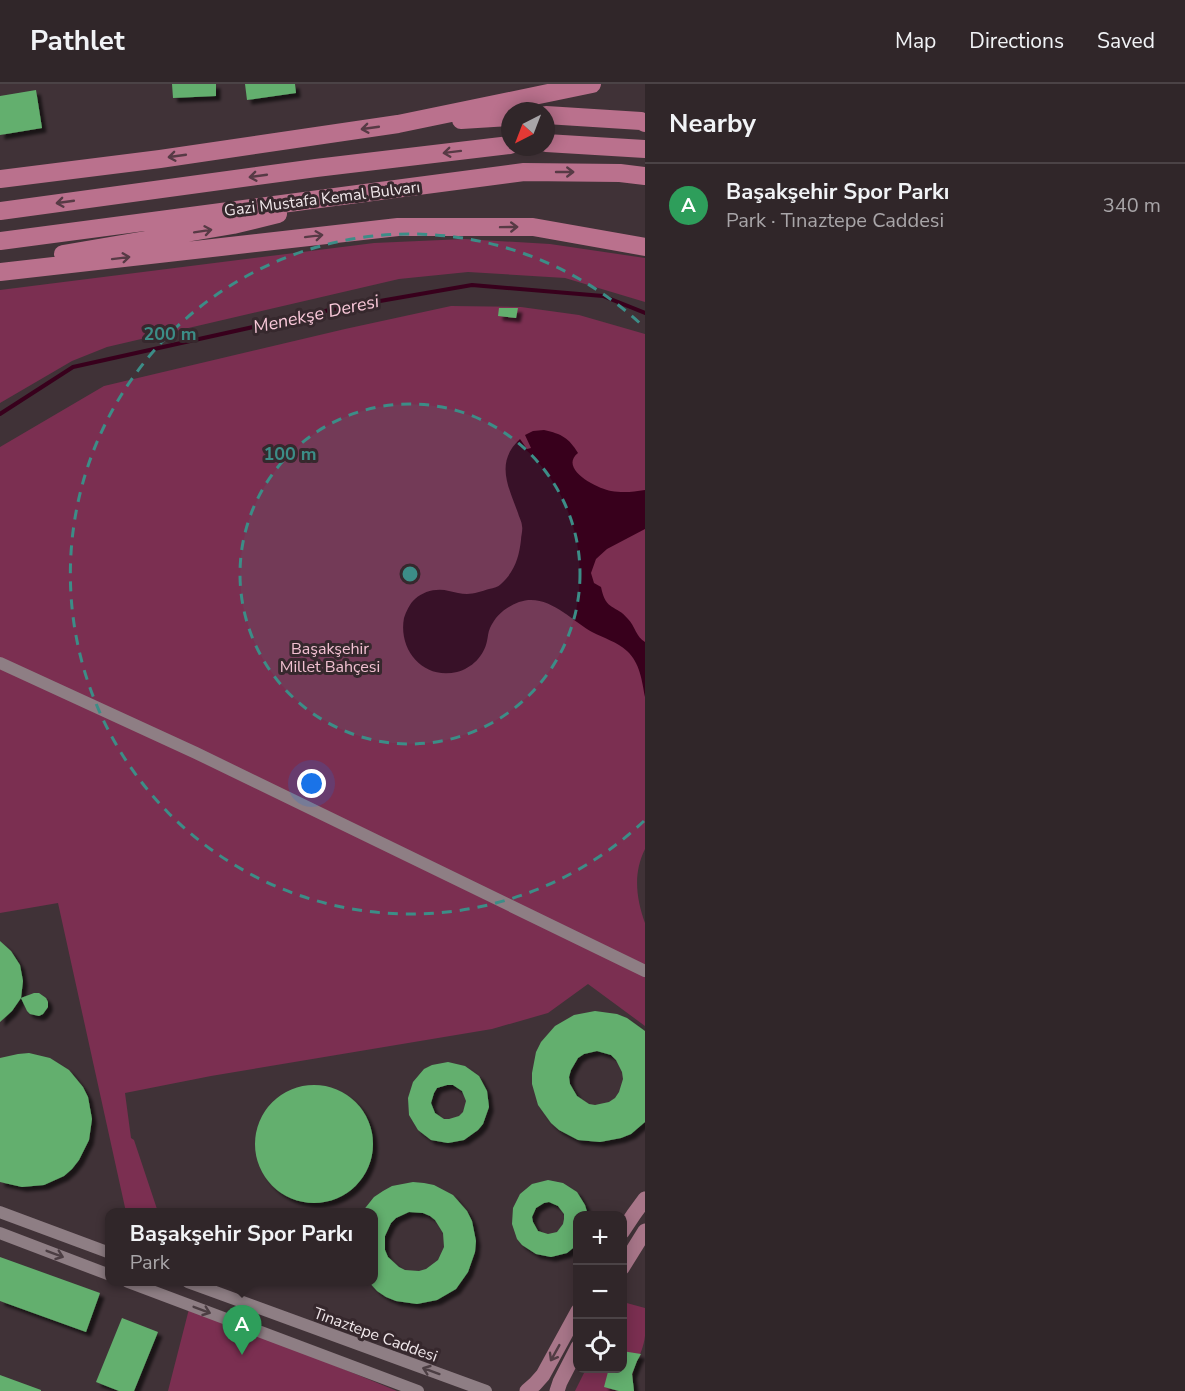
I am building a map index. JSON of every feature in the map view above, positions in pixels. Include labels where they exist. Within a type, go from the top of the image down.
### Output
[{"type":"highway","points":[[0,179],[160,159],[398,124],[592,84]]},
{"type":"highway","points":[[555,115],[645,123]]},
{"type":"highway","points":[[398,124],[501,118]]},
{"type":"highway","points":[[555,144],[645,149]]},
{"type":"highway","name":"Gazi Mustafa Kemal Bulvarı","points":[[0,211],[316,168],[501,146]]},
{"type":"highway","name":"Gazi Mustafa Kemal Bulvarı","points":[[0,241],[524,172],[620,173],[645,176]]},
{"type":"highway","points":[[0,264],[233,225],[361,193]]},
{"type":"highway","points":[[0,272],[398,227],[533,227],[645,247]]},
{"type":"highway","points":[[601,239],[645,233]]},
{"type":"main road","points":[[627,1224],[645,1199]]},
{"type":"main road","points":[[624,1265],[645,1231]]},
{"type":"main road","points":[[527,1391],[543,1375],[574,1319]]},
{"type":"main road","points":[[557,1391],[573,1357]]},
{"type":"street","points":[[0,663],[196,753],[645,971]]},
{"type":"street","points":[[0,1212],[105,1251]]},
{"type":"street","points":[[0,1233],[105,1273]]},
{"type":"street","points":[[141,1286],[418,1391]]},
{"type":"street","name":"Tınaztepe Caddesi","points":[[202,1286],[486,1391]]},
{"type":"green space","points":[[464,239],[550,244],[645,258],[645,302],[565,278],[468,272],[399,279],[107,347],[72,361],[0,403],[0,290],[374,243]]},
{"type":"green space","name":"Başakşehir Millet Bahçesi","points":[[451,306],[521,307],[579,315],[645,334],[645,849],[637,876],[637,886],[645,923],[645,1026],[588,984],[548,1013],[492,1029],[211,1076],[125,1093],[131,1138],[134,1140],[157,1208],[125,1208],[58,903],[0,913],[0,447],[104,386]]},
{"type":"green space","points":[[627,1303],[645,1308],[645,1336],[634,1368],[634,1391],[575,1391],[584,1373],[627,1373]]},
{"type":"green space","points":[[189,1309],[219,1318],[397,1391],[168,1391]]},
{"type":"shaded area","points":[[544,430],[568,440],[578,453],[573,459],[576,472],[590,482],[615,492],[645,490],[645,529],[607,549],[596,559],[591,573],[594,583],[601,587],[609,604],[624,614],[645,642],[645,697],[638,667],[627,651],[592,632],[558,609],[539,601],[519,602],[502,612],[490,628],[480,656],[468,668],[457,672],[445,673],[424,667],[409,651],[405,641],[404,618],[410,605],[419,596],[435,590],[475,593],[499,586],[510,574],[517,558],[522,528],[506,474],[508,456],[520,439],[527,449],[531,448],[525,435],[533,431]]},
{"type":"building","points":[[172,84],[216,84],[216,96],[173,98]]},
{"type":"building","points":[[245,84],[295,84],[296,93],[247,100]]},
{"type":"building","points":[[36,90],[42,128],[0,135],[0,96]]},
{"type":"building","points":[[499,308],[518,308],[516,318],[498,316]]},
{"type":"building","points":[[0,941],[11,951],[20,965],[23,981],[21,998],[0,1022]]},
{"type":"building","points":[[39,993],[46,998],[48,1007],[39,1016],[30,1014],[21,998]]},
{"type":"building","points":[[595,1011],[617,1014],[645,1031],[645,1122],[631,1134],[600,1142],[578,1140],[551,1123],[538,1105],[532,1084],[536,1052],[541,1042],[555,1026],[574,1015]],"holes":[[[597,1051],[611,1055],[622,1072],[623,1079],[619,1092],[609,1102],[589,1104],[577,1096],[570,1084],[571,1070],[578,1058],[584,1054]]]},
{"type":"building","points":[[29,1053],[50,1058],[69,1070],[88,1097],[92,1119],[89,1140],[72,1169],[64,1176],[44,1185],[22,1187],[0,1182],[0,1058]]},
{"type":"building","points":[[448,1062],[465,1066],[479,1076],[487,1091],[489,1107],[483,1124],[464,1140],[448,1143],[431,1140],[418,1130],[409,1115],[408,1098],[413,1082],[424,1069]],"holes":[[[453,1085],[462,1091],[466,1101],[463,1112],[459,1116],[444,1119],[435,1113],[431,1103],[437,1088]]]},
{"type":"building","points":[[314,1085],[337,1089],[356,1102],[369,1121],[373,1144],[369,1167],[356,1186],[337,1199],[314,1203],[291,1199],[272,1186],[259,1167],[255,1144],[259,1121],[272,1102],[291,1089]]},
{"type":"building","points":[[548,1180],[563,1183],[577,1192],[587,1211],[573,1211],[573,1248],[567,1253],[551,1257],[536,1254],[522,1245],[517,1239],[512,1224],[513,1208],[520,1194],[532,1184]],"holes":[[[549,1202],[558,1206],[564,1214],[563,1224],[557,1232],[548,1234],[538,1231],[532,1217],[536,1208]]]},
{"type":"building","points":[[413,1182],[434,1185],[453,1195],[467,1211],[472,1221],[476,1241],[468,1272],[456,1289],[437,1300],[417,1304],[386,1297],[372,1286],[378,1286],[378,1208],[365,1208],[374,1197],[392,1186]],"holes":[[[409,1212],[430,1216],[443,1233],[444,1247],[438,1260],[419,1271],[399,1267],[388,1257],[385,1250],[385,1236],[391,1223]]]},
{"type":"building","points":[[0,1257],[100,1293],[86,1332],[0,1301]]},
{"type":"building","points":[[122,1318],[158,1332],[134,1391],[119,1391],[96,1382]]},
{"type":"building","points":[[627,1352],[641,1354],[632,1374],[634,1391],[619,1391],[604,1387],[608,1373],[627,1373]]},
{"type":"building","points":[[0,1375],[41,1390],[41,1391],[0,1391]]},
{"type":"waterway","name":"Menekşe Deresi","points":[[0,414],[73,367],[334,309],[472,285],[603,296],[645,313]]},
{"type":"place","name":"Başakşehir Spor Parkı","points":[[242,1355]]}]
